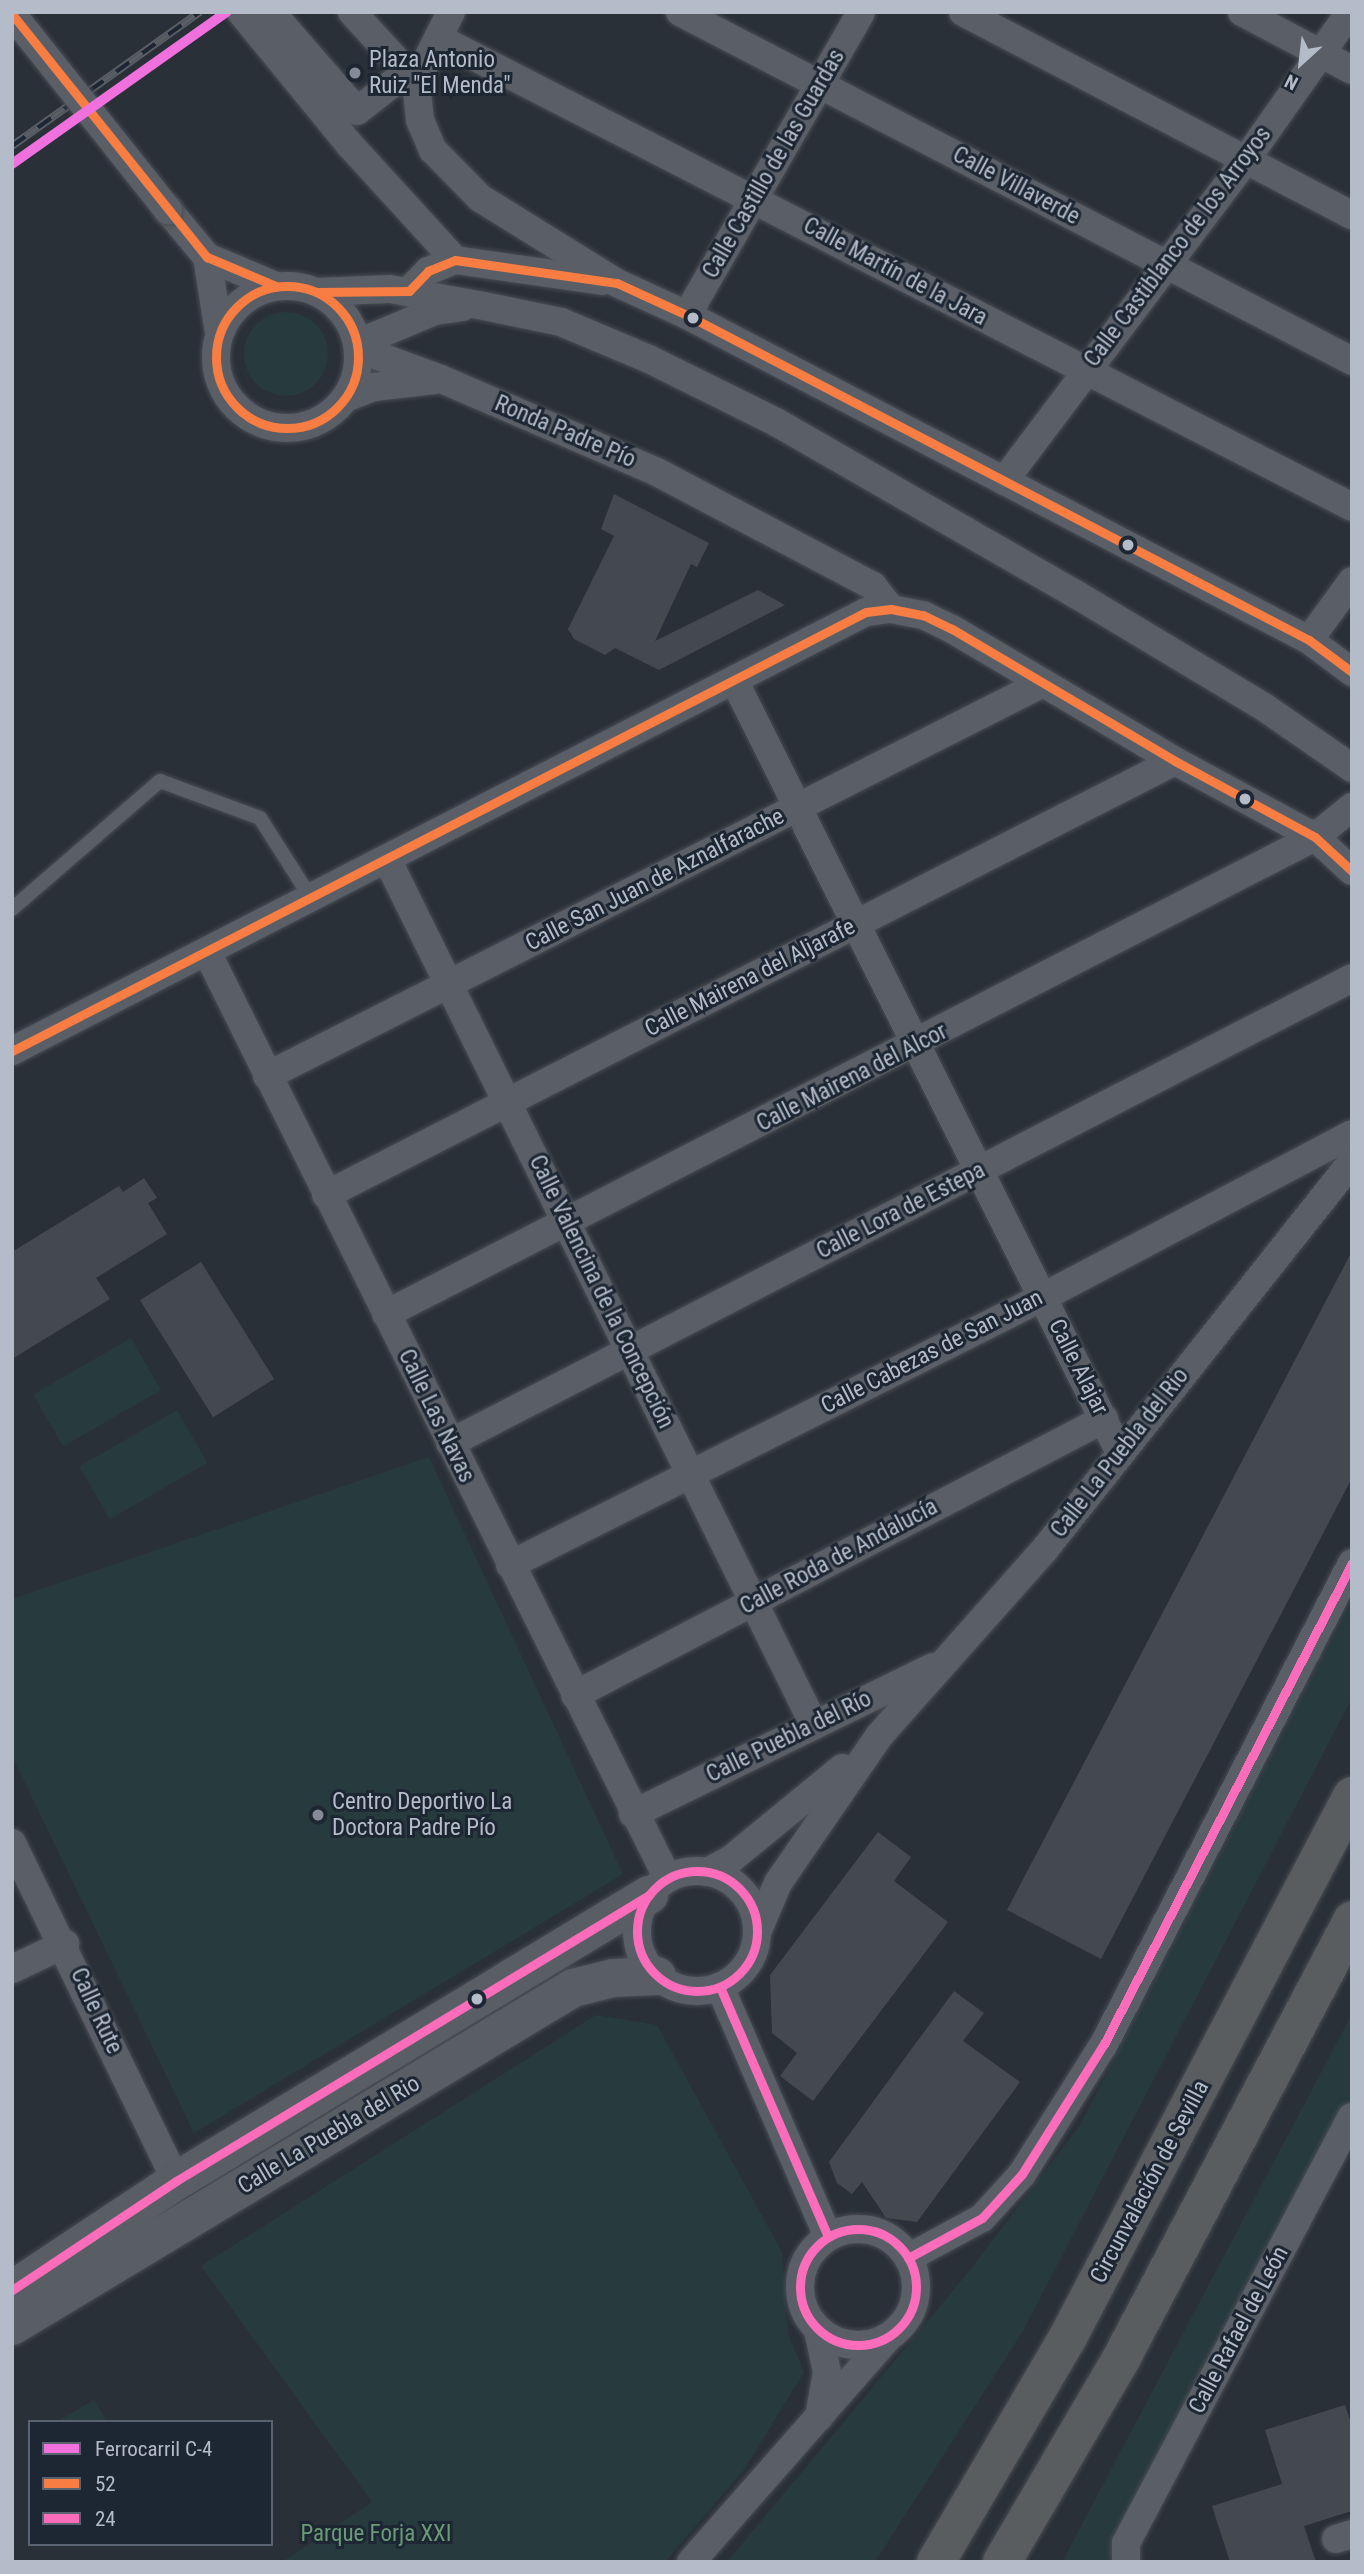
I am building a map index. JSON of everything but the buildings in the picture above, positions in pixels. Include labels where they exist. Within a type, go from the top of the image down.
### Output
[{"type":"highway","name":"Circunvalación de Sevilla","points":[[936,2562],[1068,2337],[1352,1796]]},
{"type":"highway","points":[[1002,2562],[1121,2359],[1352,1920]]},
{"type":"street","points":[[241,12],[279,60],[455,260]]},
{"type":"street","points":[[271,12],[364,118],[412,77],[451,12]]},
{"type":"street","points":[[352,12],[412,77],[425,136],[445,165],[509,218],[617,283],[687,315],[1309,639],[1352,671]]},
{"type":"street","name":"Calle Villaverde","points":[[680,12],[1352,361]]},
{"type":"street","name":"Calle Castillo de las Guardas","points":[[687,315],[861,12]]},
{"type":"street","points":[[963,12],[1352,215]]},
{"type":"street","points":[[1242,12],[1352,71]]},
{"type":"street","name":"Calle Castiblanco de los Arroyos","points":[[1004,481],[1245,161],[1350,12]]},
{"type":"street","points":[[12,14],[207,257],[276,286],[317,292],[408,291],[561,322],[649,359],[776,422],[1264,707],[1352,768]]},
{"type":"street","name":"Calle Martín de la Jara","points":[[438,37],[1352,507]]},
{"type":"street","points":[[207,257],[219,333],[216,361],[224,390],[251,419],[293,429],[314,424],[348,397],[374,387],[441,379]]},
{"type":"street","points":[[408,291],[428,271],[455,260],[617,283]]},
{"type":"street","points":[[219,333],[239,303],[276,286]]},
{"type":"street","points":[[317,292],[336,304],[359,346],[358,374],[348,397]]},
{"type":"street","points":[[359,346],[435,311],[479,305]]},
{"type":"street","name":"Ronda Padre Pío","points":[[359,346],[657,472],[873,586],[891,610]]},
{"type":"street","points":[[1309,639],[1352,580]]},
{"type":"street","points":[[12,1051],[866,612],[891,610],[942,624],[1175,761],[1315,837],[1352,871]]},
{"type":"street","name":"Calle Alajar","points":[[734,680],[1120,1453]]},
{"type":"street","name":"Calle San Juan de Aznalfarache","points":[[267,1076],[1043,683]]},
{"type":"street","name":"Calle Mairena del Aljarafe","points":[[326,1195],[1175,761]]},
{"type":"street","name":"Calle Mairena del Alcor","points":[[386,1314],[917,1045],[1315,837],[1352,807]]},
{"type":"street","name":"Calle Valencina de la Concepción","points":[[387,859],[814,1725]]},
{"type":"street","name":"Calle Las Navas","points":[[206,951],[633,1814],[659,1887]]},
{"type":"street","name":"Calle Lora de Estepa","points":[[450,1443],[1352,978]]},
{"type":"street","name":"Calle Cabezas de San Juan","points":[[510,1565],[1043,1297],[1348,1150]]},
{"type":"street","name":"Calle La Puebla del Rio","points":[[878,1736],[1045,1549],[1348,1150]]},
{"type":"street","name":"Calle Roda de Andalucía","points":[[575,1695],[1104,1419]]},
{"type":"street","points":[[908,2258],[982,2218],[1022,2174],[1104,2044],[1352,1563]]},
{"type":"street","name":"Calle Puebla del Río","points":[[633,1814],[945,1661]]},
{"type":"street","points":[[878,1736],[778,1883],[758,1930],[748,1964],[720,1987],[687,1990],[657,1976],[642,1954],[637,1928],[659,1887],[707,1872],[730,1860],[791,1813],[878,1736]]},
{"type":"street","name":"Calle Rute","points":[[12,1843],[65,1944],[176,2181]]},
{"type":"street","points":[[707,1872],[727,1878],[743,1892],[758,1930]]},
{"type":"street","name":"Calle La Puebla del Rio","points":[[12,2290],[176,2181],[659,1887]]},
{"type":"street","points":[[12,1969],[65,1944]]},
{"type":"street","name":"Calle La Puebla del Rio","points":[[12,2326],[573,1988],[613,1978],[657,1976]]},
{"type":"street","points":[[720,1987],[828,2237]]},
{"type":"street","name":"Calle Rafael de León","points":[[1126,2552],[1352,2117]]},
{"type":"street","points":[[691,2562],[818,2420],[912,2310],[916,2292],[908,2258],[897,2243],[872,2232],[845,2230],[828,2237],[814,2249],[800,2281],[801,2300],[818,2330],[827,2372],[818,2420]]},
{"type":"street","points":[[818,2330],[853,2346],[889,2337]]},
{"type":"lane","points":[[12,909],[160,781],[260,818],[311,898]]},
{"type":"green space","points":[[278,312],[294,312],[310,319],[321,330],[328,346],[325,370],[316,384],[294,396],[278,396],[262,389],[251,378],[244,362],[244,346],[251,330],[262,319]]},
{"type":"green space","points":[[131,1338],[161,1390],[63,1446],[33,1394]]},
{"type":"green space","points":[[177,1410],[208,1463],[110,1519],[79,1466]]},
{"type":"green space","name":"Centro Deportivo La Doctora Padre Pío","points":[[429,1457],[623,1874],[194,2133],[12,1756],[12,1599]]},
{"type":"green space","points":[[1352,1600],[1352,1698],[1023,2331],[875,2562],[727,2562],[966,2275],[1080,2125]]},
{"type":"green space","points":[[1352,2014],[1352,2098],[1117,2546],[1107,2562],[1062,2562]]},
{"type":"green space","name":"Parque Forja XXI","points":[[596,2015],[657,2025],[782,2252],[788,2334],[804,2372],[744,2470],[665,2562],[282,2562],[372,2502],[201,2266]]},
{"type":"green space","points":[[94,2400],[106,2420],[59,2420]]},
{"type":"railway","points":[[12,146],[200,12]]},
{"type":"rail line","name":"C-4","points":[[12,164],[227,12]]},
{"type":"transit line","name":"52","points":[[12,14],[207,257],[276,286]]},
{"type":"transit line","name":"52","points":[[317,292],[409,291],[428,271],[455,260],[617,283],[687,315],[1309,640],[1352,672]]},
{"type":"transit line","name":"52","points":[[287,286],[314,291],[338,306],[353,330],[358,357],[353,384],[338,408],[314,423],[287,428],[260,423],[236,408],[221,384],[216,357],[221,330],[236,306],[260,291],[287,286]]},
{"type":"transit line","name":"52","points":[[12,1051],[866,612],[891,609],[923,615],[952,629],[1175,761],[1315,837],[1352,871]]},
{"type":"transit line","name":"24","points":[[908,2258],[982,2218],[1022,2174],[1104,2044],[1352,1563]]},
{"type":"transit line","name":"24","points":[[697,1871],[720,1876],[739,1889],[752,1908],[757,1931],[752,1954],[739,1973],[720,1986],[697,1991],[674,1986],[655,1973],[642,1954],[637,1931],[642,1908],[655,1889],[674,1876],[697,1871]]},
{"type":"transit line","name":"24","points":[[12,2290],[176,2181],[649,1895]]},
{"type":"transit line","name":"24","points":[[720,1987],[828,2237]]},
{"type":"transit line","name":"24","points":[[858,2229],[880,2233],[899,2246],[912,2265],[916,2287],[912,2309],[899,2328],[880,2341],[858,2345],[836,2341],[817,2328],[804,2309],[800,2287],[804,2265],[817,2246],[836,2233],[858,2229]]},
{"type":"place","name":"Plaza Antonio Ruiz \"El Menda\"","points":[[355,73]]},
{"type":"place","name":"Centro Deportivo La Doctora Padre Pío","points":[[318,1815]]}]
